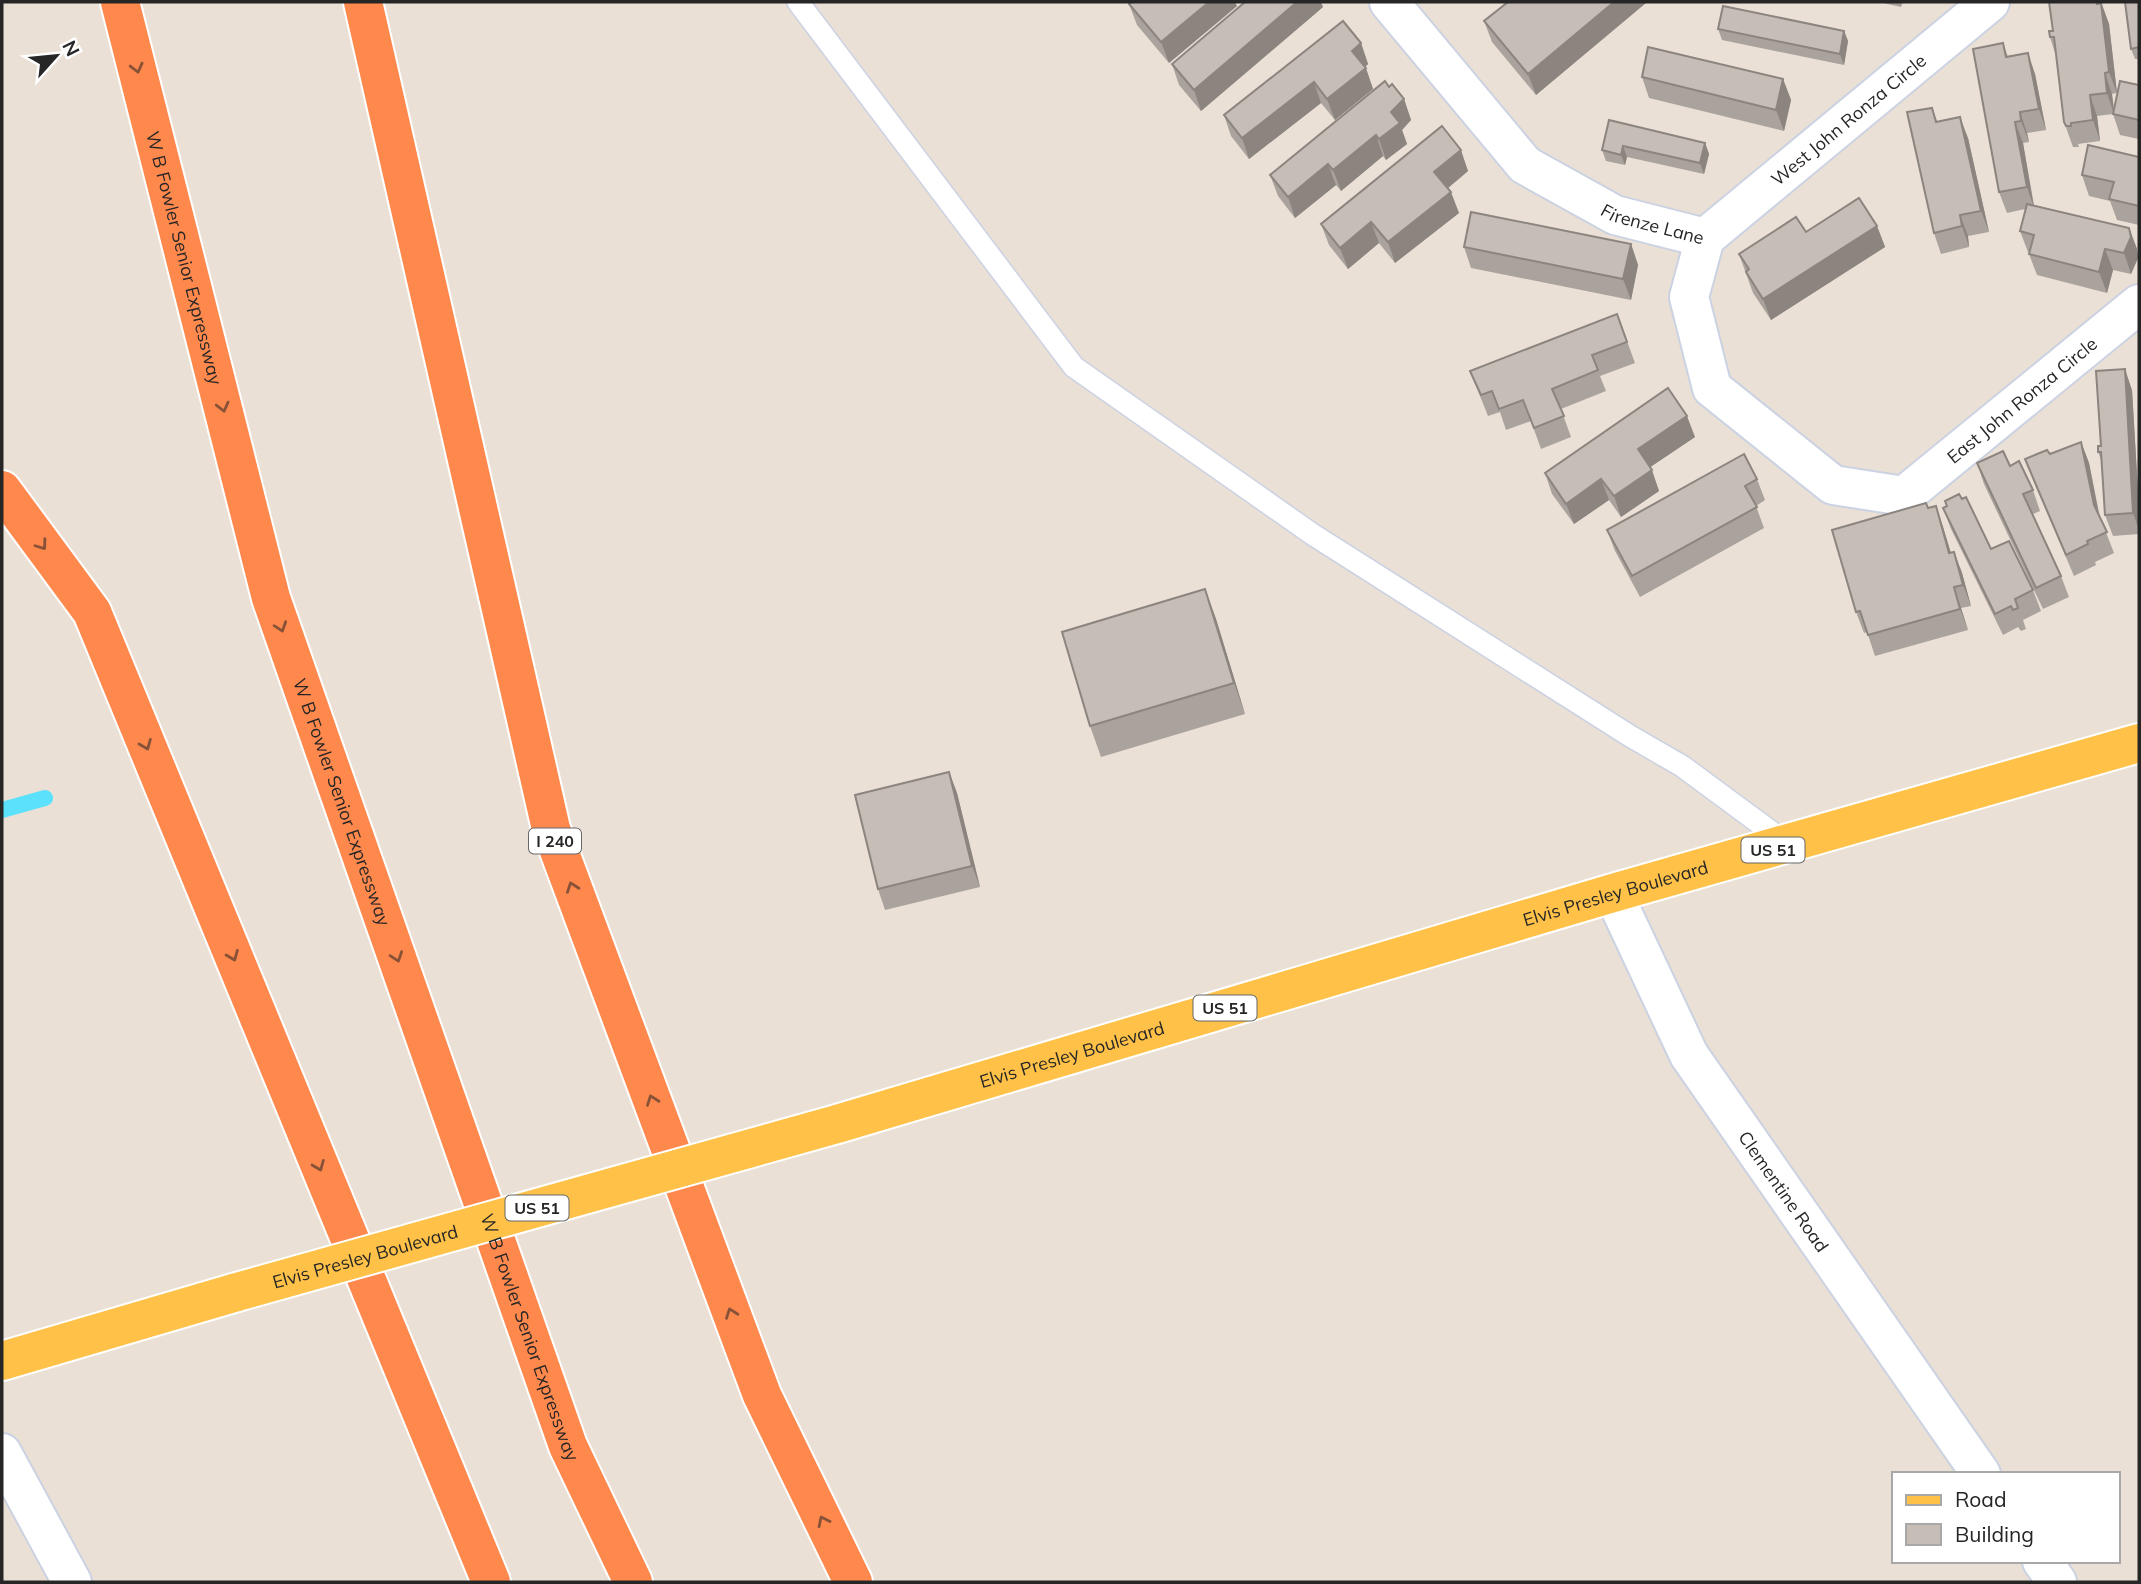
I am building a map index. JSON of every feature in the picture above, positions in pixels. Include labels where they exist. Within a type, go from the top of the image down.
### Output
[{"type":"highway","name":"W B Fowler Senior Expressway","points":[[120,2],[271,598],[568,1446],[633,1582]]},
{"type":"highway","name":"I 240","points":[[365,2],[376,62],[551,829],[762,1395],[853,1582]]},
{"type":"highway","points":[[2,490],[92,612],[491,1582]]},
{"type":"main road","name":"Elvis Presley Boulevard","points":[[2,1361],[237,1292],[838,1124],[1613,893],[2139,743]]},
{"type":"street","name":"Firenze Lane","points":[[1389,2],[1525,165],[1615,215],[1705,238],[1689,297],[1712,388],[1833,485],[1904,496]]},
{"type":"street","name":"West John Ronza Circle","points":[[1705,238],[1990,2]]},
{"type":"street","name":"East John Ronza Circle","points":[[1904,496],[2139,304]]},
{"type":"street","name":"Clementine Road","points":[[1613,893],[1689,1055],[1980,1472]]},
{"type":"street","points":[[2,1453],[72,1582]]},
{"type":"street","points":[[2043,1563],[2057,1582]]},
{"type":"lane","points":[[797,2],[1074,367],[1273,506],[1630,736],[1682,766],[1788,845]]},
{"type":"building","points":[[1209,2],[1161,42],[1129,4]]},
{"type":"building","points":[[1245,2],[1297,2],[1194,90],[1172,64]]},
{"type":"building","points":[[1508,2],[1614,2],[1528,74],[1484,21]]},
{"type":"building","points":[[2049,2],[2101,3],[2109,72],[2105,73],[2107,93],[2090,95],[2093,120],[2071,123],[2071,126],[2066,126],[2064,122],[2054,37],[2050,37],[2049,31],[2053,31]]},
{"type":"building","points":[[2125,2],[2139,2],[2139,47],[2131,49]]},
{"type":"building","points":[[1723,6],[1844,31],[1840,54],[1718,29]]},
{"type":"building","points":[[1343,21],[1361,43],[1352,51],[1366,68],[1327,99],[1314,82],[1242,138],[1224,115]]},
{"type":"building","points":[[2003,43],[2006,57],[2028,53],[2039,109],[2020,112],[2021,121],[2015,122],[2027,187],[1999,192],[1973,49]]},
{"type":"building","points":[[1648,47],[1783,79],[1776,110],[1642,77]]},
{"type":"building","points":[[1385,81],[1389,87],[1392,84],[1404,99],[1391,112],[1400,123],[1379,139],[1376,135],[1333,170],[1328,164],[1288,197],[1270,175]]},
{"type":"building","points":[[2120,81],[2139,85],[2139,120],[2113,114]]},
{"type":"building","points":[[1932,108],[1936,122],[1960,117],[1981,211],[1960,215],[1962,226],[1934,233],[1907,112]]},
{"type":"building","points":[[1609,120],[1705,143],[1700,163],[1623,146],[1621,155],[1602,150]]},
{"type":"building","points":[[1442,126],[1461,150],[1434,172],[1451,192],[1388,242],[1371,222],[1340,248],[1321,224]]},
{"type":"building","points":[[2088,145],[2139,157],[2139,206],[2109,199],[2114,182],[2082,175]]},
{"type":"building","points":[[1859,198],[1877,226],[1763,299],[1746,272],[1749,269],[1739,254],[1796,217],[1806,232]]},
{"type":"building","points":[[2027,204],[2129,228],[2131,237],[2124,253],[2105,249],[2099,272],[2029,254],[2034,235],[2020,231]]},
{"type":"building","points":[[1471,212],[1631,244],[1623,279],[1464,247]]},
{"type":"building","points":[[1617,314],[1627,342],[1592,355],[1598,370],[1552,389],[1564,416],[1534,428],[1523,400],[1499,409],[1492,391],[1481,395],[1470,371]]},
{"type":"building","points":[[2125,369],[2133,513],[2105,515],[2101,452],[2098,452],[2098,446],[2101,446],[2096,371]]},
{"type":"building","points":[[1668,388],[1687,416],[1638,449],[1652,470],[1614,496],[1601,479],[1566,504],[1545,473]]},
{"type":"building","points":[[2081,442],[2094,505],[2107,532],[2066,555],[2025,459],[2047,450],[2050,454]]},
{"type":"building","points":[[2003,451],[2010,466],[2019,461],[2033,490],[2023,494],[2061,576],[2036,588],[1977,463]]},
{"type":"building","points":[[1744,454],[1757,479],[1745,486],[1757,507],[1632,576],[1607,530]]},
{"type":"building","points":[[1959,494],[1962,499],[1966,497],[1991,549],[2009,541],[2033,590],[2015,599],[2018,608],[2013,610],[2011,606],[1995,614],[1943,508],[1947,506],[1945,501]]},
{"type":"building","points":[[1926,503],[1928,508],[1936,506],[1949,553],[1954,552],[1963,585],[1954,587],[1960,609],[1868,635],[1860,611],[1856,612],[1832,530]]},
{"type":"building","points":[[1205,589],[1234,683],[1090,726],[1062,632]]},
{"type":"building","points":[[949,772],[972,866],[878,889],[855,795]]},
{"type":"waterway","points":[[2,810],[45,798]]}]
